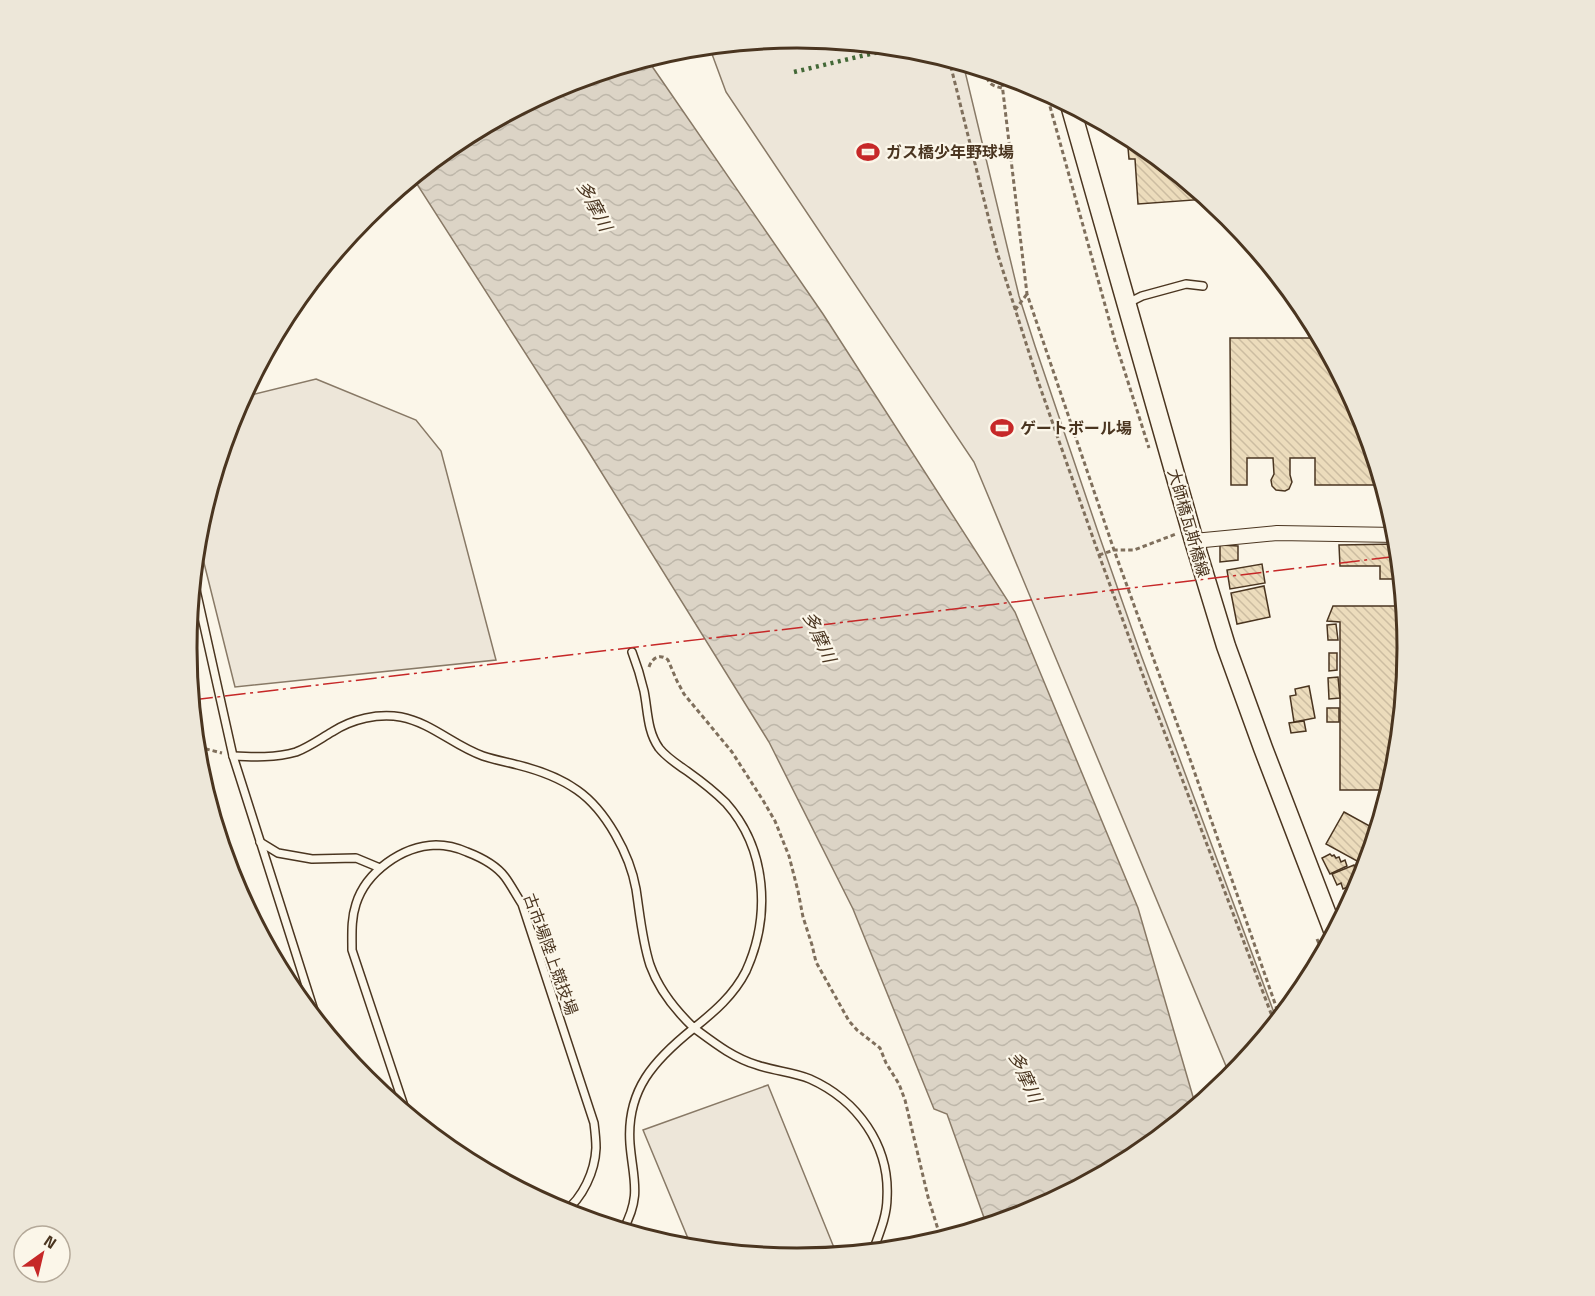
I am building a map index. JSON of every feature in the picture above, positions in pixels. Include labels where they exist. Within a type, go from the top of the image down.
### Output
[{"type":"street","name":"大師橋瓦斯橋線","points":[[1073,115],[1229,656],[1330,923]]},
{"type":"street","points":[[1194,541],[1277,533],[1387,535]]},
{"type":"lane","points":[[1126,304],[1143,296],[1186,285],[1203,286]]},
{"type":"lane","points":[[199,605],[233,756],[309,996]]},
{"type":"lane","points":[[627,1223],[634,1202],[636,1185],[630,1145],[634,1103],[655,1063],[670,1047],[715,1012],[745,972],[760,929],[761,883],[754,848],[738,818],[713,790],[671,760],[659,748],[650,730],[641,676],[632,652]]},
{"type":"lane","points":[[233,756],[252,757],[296,752],[357,720],[384,716],[401,717],[429,727],[470,751],[538,771],[572,787],[583,795],[598,811],[619,843],[634,880],[640,923],[651,966],[670,1003],[694,1028],[740,1059],[808,1078],[825,1087],[840,1097],[865,1122],[875,1137],[887,1182],[888,1199],[885,1218],[876,1243]]},
{"type":"lane","points":[[260,842],[278,853],[312,859],[356,858],[380,868]]},
{"type":"lane","name":"古市場陸上競技場","points":[[402,1099],[352,950],[351,925],[356,903],[366,884],[380,868],[395,858],[417,847],[437,845],[459,849],[482,858],[504,875],[522,904],[594,1123],[596,1149],[591,1173],[582,1192],[572,1203]]},
{"type":"path","points":[[951,68],[997,252],[1043,395],[1099,555],[1272,1016]]},
{"type":"path","points":[[988,79],[993,86],[1002,88]]},
{"type":"path","points":[[1002,84],[1027,294],[1114,550],[1277,1009]]},
{"type":"path","points":[[1015,310],[1027,294]]},
{"type":"path","points":[[1099,555],[1114,550],[1134,550],[1176,534]]},
{"type":"path","points":[[649,671],[651,663],[657,657],[661,656],[668,660],[684,694],[728,747],[768,807],[789,856],[816,962],[849,1021],[880,1048],[902,1092],[939,1231]]},
{"type":"path","points":[[207,749],[233,756]]},
{"type":"shaded area","points":[[758,49],[837,49],[876,53],[965,72],[1019,296],[1035,346],[1141,655],[1274,1013],[1227,1067],[974,462],[726,92],[712,54]]},
{"type":"shaded area","points":[[316,379],[416,420],[441,451],[496,660],[235,687],[204,563],[209,531],[229,455],[254,394]]},
{"type":"shaded area","points":[[768,1085],[834,1247],[758,1247],[688,1237],[643,1130]]},
{"type":"water","name":"多摩川","points":[[652,66],[823,314],[1015,612],[1138,908],[1194,1099],[1163,1124],[1097,1168],[1027,1202],[984,1218],[947,1114],[934,1109],[853,909],[769,742],[585,446],[417,184],[464,149],[532,110],[605,80]]},
{"type":"building","points":[[1128,147],[1196,200],[1138,204],[1135,159],[1129,159]]},
{"type":"building","points":[[1230,338],[1311,338],[1336,383],[1352,418],[1375,485],[1315,485],[1315,458],[1290,458],[1292,482],[1289,489],[1276,490],[1271,480],[1274,474],[1273,458],[1247,458],[1247,485],[1231,485]]},
{"type":"building","points":[[1388,544],[1393,579],[1380,579],[1380,566],[1340,566],[1339,545]]},
{"type":"building","points":[[1220,545],[1238,546],[1238,560],[1220,562]]},
{"type":"building","points":[[1262,564],[1265,583],[1230,589],[1227,570]]},
{"type":"building","points":[[1264,586],[1270,617],[1237,624],[1231,593]]},
{"type":"building","points":[[1333,606],[1396,606],[1398,648],[1396,687],[1386,765],[1380,790],[1340,790],[1340,622],[1327,621]]},
{"type":"building","points":[[1336,624],[1338,640],[1328,640],[1327,625]]},
{"type":"building","points":[[1329,653],[1337,653],[1337,670],[1329,671]]},
{"type":"building","points":[[1338,677],[1340,698],[1329,699],[1328,678]]},
{"type":"building","points":[[1309,686],[1315,718],[1294,722],[1290,696],[1296,695],[1295,689]]},
{"type":"building","points":[[1327,708],[1339,708],[1339,722],[1327,722]]},
{"type":"building","points":[[1304,721],[1306,731],[1291,733],[1289,723]]},
{"type":"building","points":[[1344,812],[1370,826],[1358,862],[1326,844]]},
{"type":"building","points":[[1330,854],[1336,858],[1339,857],[1341,862],[1345,860],[1347,866],[1330,874],[1322,858]]},
{"type":"building","points":[[1354,865],[1355,869],[1348,887],[1343,889],[1341,883],[1337,885],[1332,874]]},
{"type":"hedge","points":[[794,72],[875,53]]},
{"type":"power","points":[[200,699],[1390,557]]},
{"type":"place","name":"ガス橋少年野球場","points":[[868,152]]},
{"type":"place","name":"ゲートボール場","points":[[1002,428]]}]
